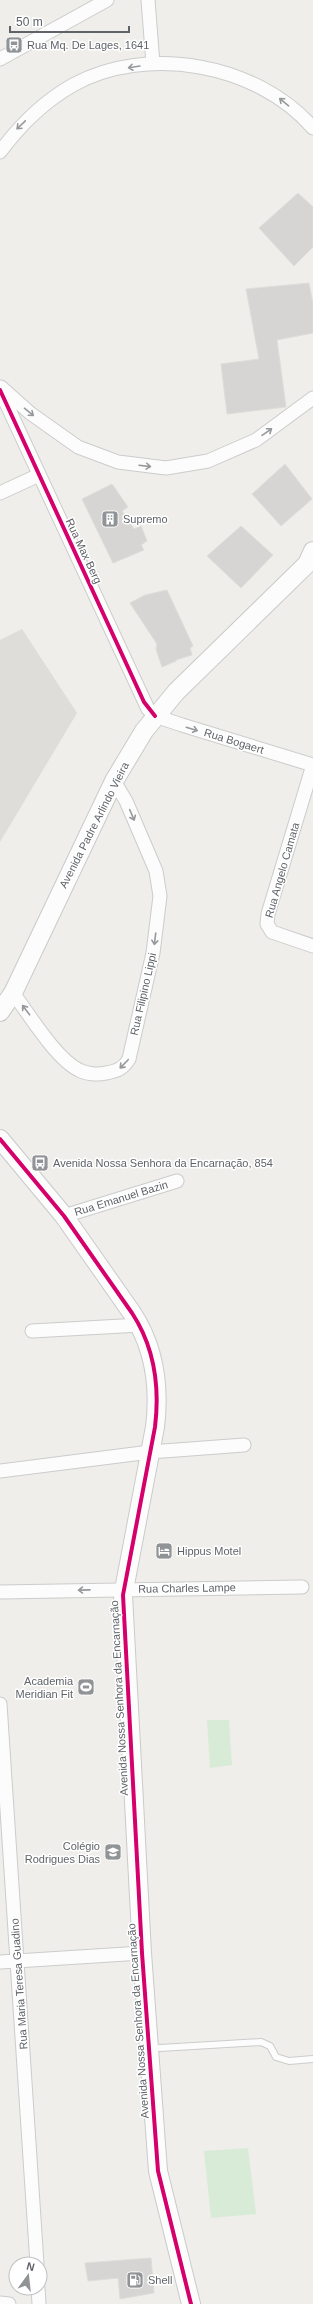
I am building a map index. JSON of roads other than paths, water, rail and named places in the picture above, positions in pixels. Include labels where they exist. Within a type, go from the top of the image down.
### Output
[{"type":"street","points":[[0,59],[107,0]]},
{"type":"street","points":[[148,0],[153,64]]},
{"type":"street","points":[[0,152],[16,130],[40,107],[74,85],[113,70],[153,64],[203,67],[241,78],[278,97],[313,128]]},
{"type":"street","points":[[0,386],[30,413],[78,447],[118,462],[166,468],[208,461],[256,440],[313,398]]},
{"type":"street","name":"Rua Max Berg","points":[[0,390],[144,702],[156,716]]},
{"type":"street","points":[[0,493],[39,475]]},
{"type":"street","name":"Avenida Padre Arlindo Vieira","points":[[0,1012],[13,993],[114,780],[156,716],[176,692],[311,561]]},
{"type":"street","name":"Rua Bogaert","points":[[156,716],[313,765]]},
{"type":"street","name":"Rua Angelo Camata","points":[[313,765],[268,914],[267,924],[272,932],[313,946]]},
{"type":"street","name":"Rua Filipino Lippi","points":[[13,993],[65,1061],[80,1071],[99,1074],[117,1070],[124,1066],[129,1059],[153,953],[160,896],[156,871],[126,801],[114,780]]},
{"type":"street","name":"Avenida Nossa Senhora da Encarnação","points":[[0,1138],[64,1216],[140,1325],[151,1353],[156,1372],[158,1404],[123,1589],[142,1953],[158,2171],[191,2304]]},
{"type":"street","name":"Rua Emanuel Bazin","points":[[64,1216],[177,1181]]},
{"type":"street","points":[[32,1331],[140,1325]]},
{"type":"street","points":[[0,1471],[150,1452],[244,1445]]},
{"type":"street","name":"Rua Charles Lampe","points":[[0,1592],[302,1587]]},
{"type":"street","name":"Rua Maria Teresa Guadino","points":[[0,1704],[36,2256]]},
{"type":"street","points":[[0,1962],[142,1953]]},
{"type":"street","points":[[0,2303],[9,2304]]},
{"type":"lane","points":[[149,2046],[160,2048],[261,2042],[270,2046],[276,2057],[289,2061],[313,2059]]},
{"type":"place","name":"Rua Mq. De Lages, 1641","points":[[14,45]]},
{"type":"place","name":"Supremo","points":[[110,519]]},
{"type":"place","name":"Avenida Nossa Senhora da Encarnação, 854","points":[[40,1163]]},
{"type":"place","name":"Hippus Motel","points":[[164,1551]]},
{"type":"place","name":"Academia Meridian Fit","points":[[86,1687]]},
{"type":"place","name":"Colégio Rodrigues Dias","points":[[113,1852]]},
{"type":"place","name":"Shell","points":[[135,2280]]}]
